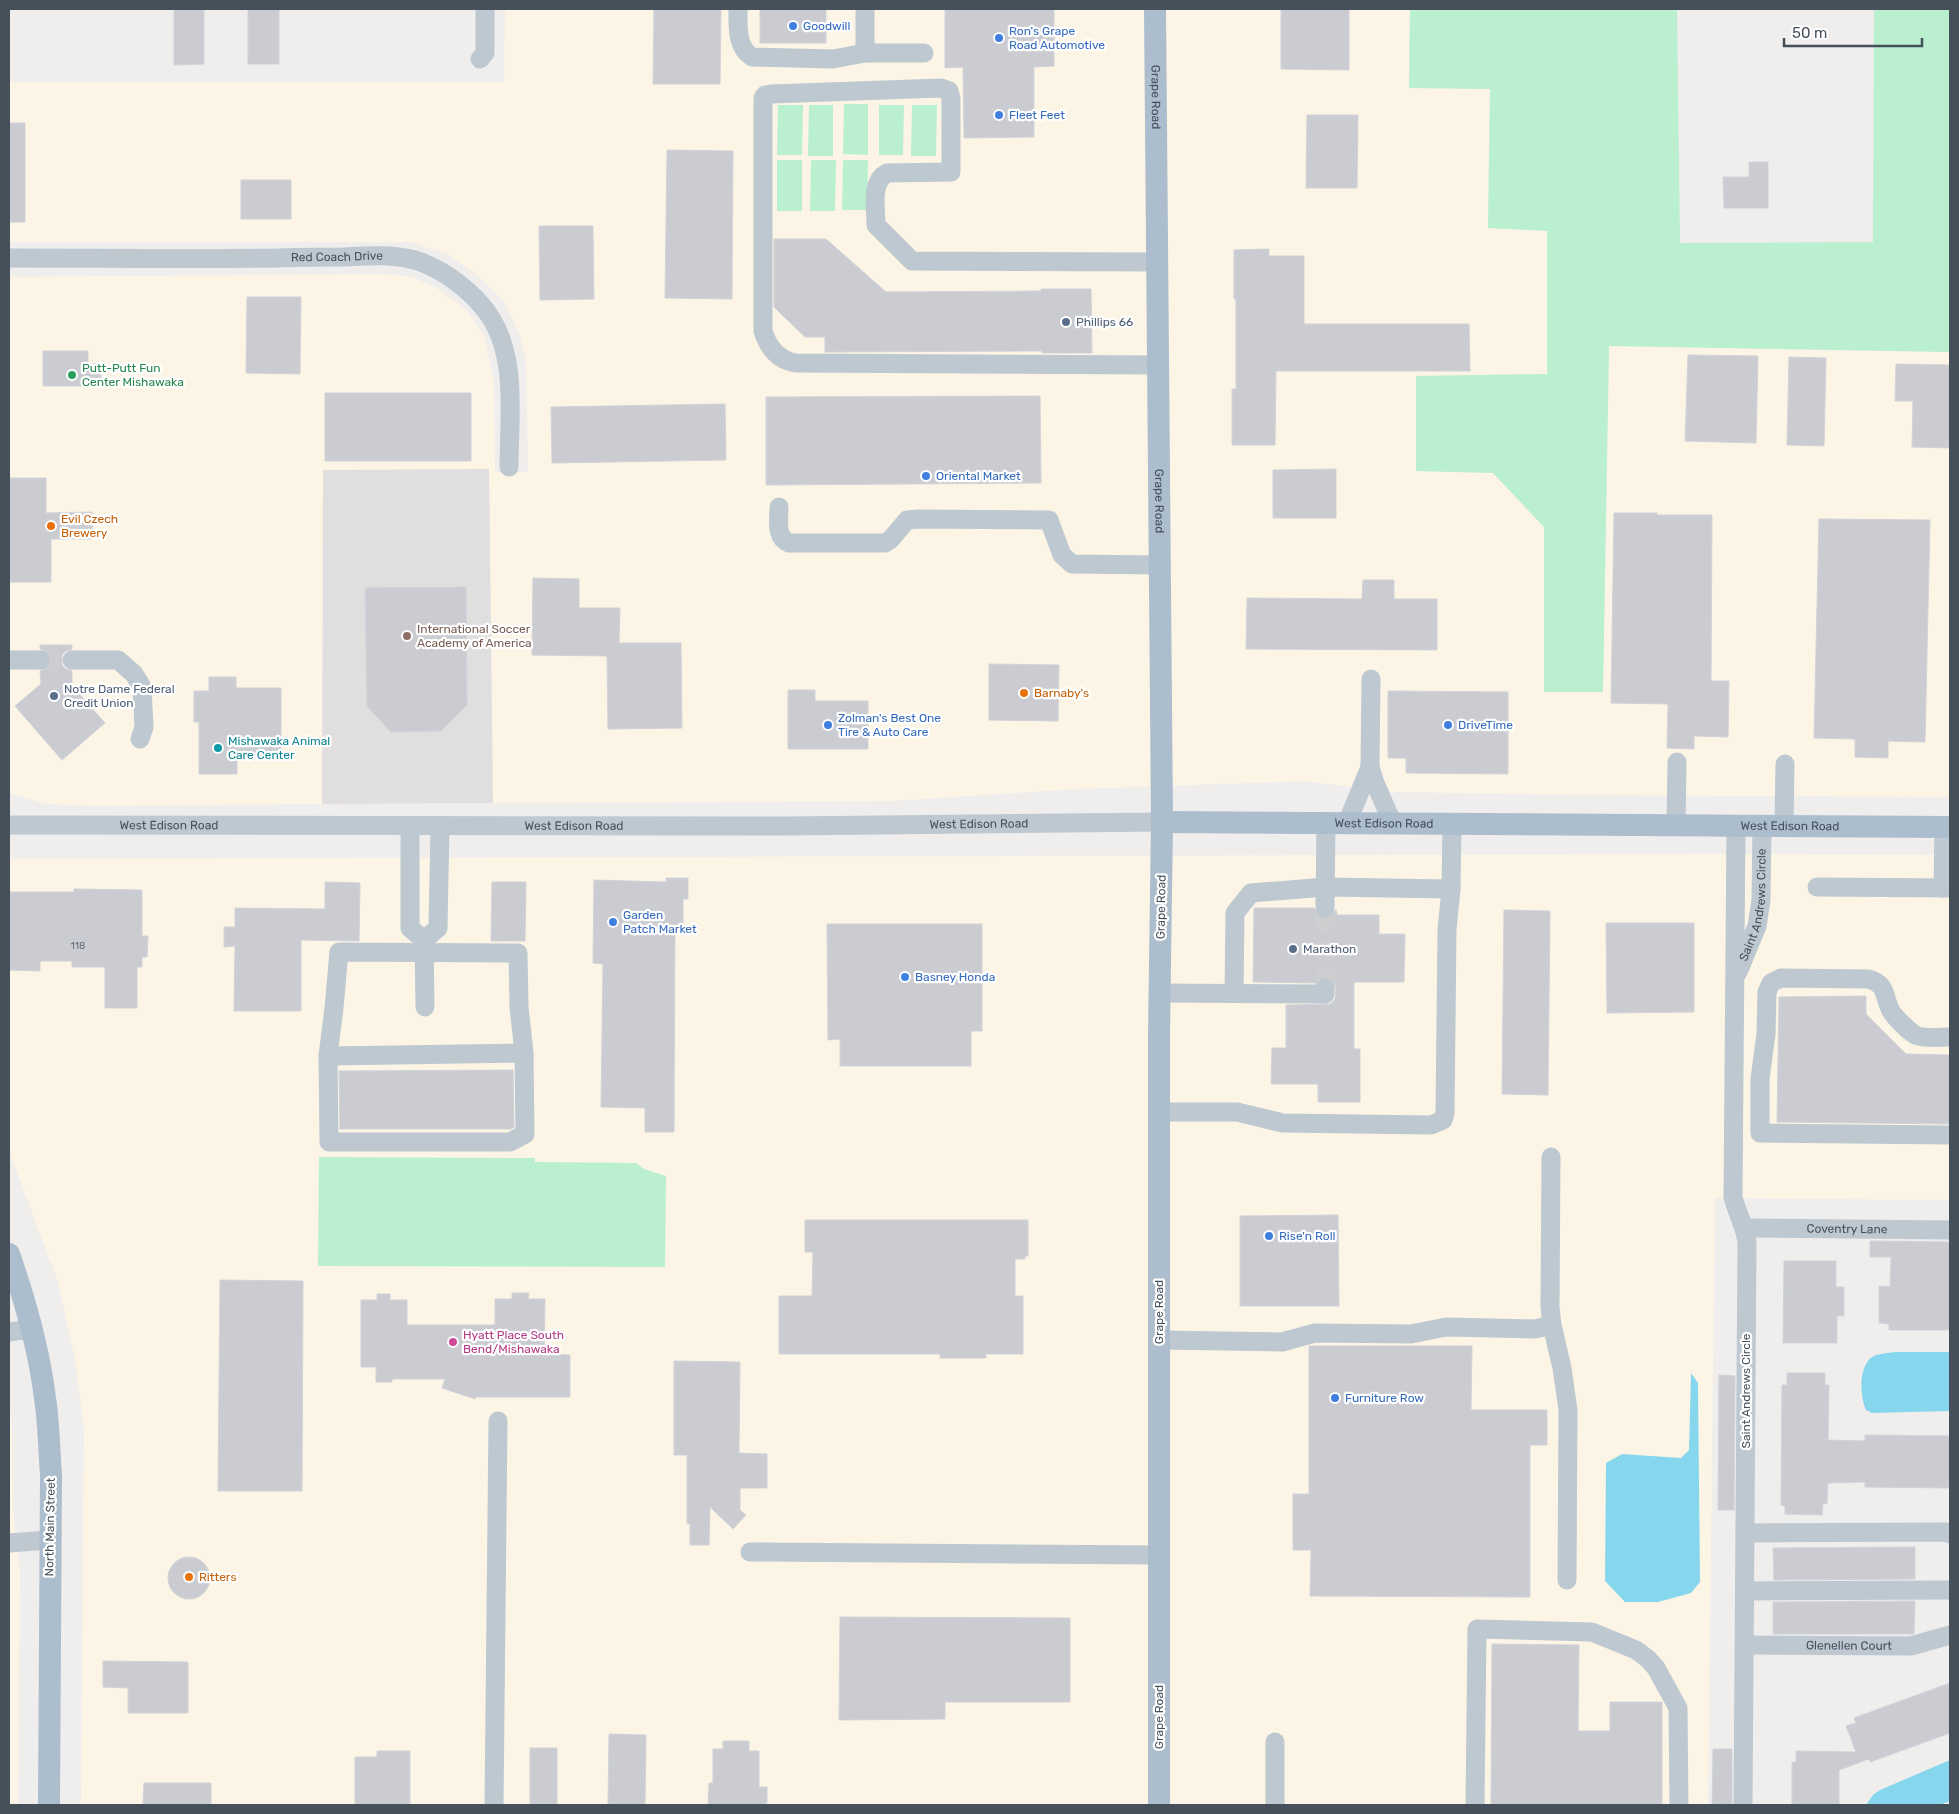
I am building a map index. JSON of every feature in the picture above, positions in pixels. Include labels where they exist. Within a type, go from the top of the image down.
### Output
[{"type":"main road","name":"Grape Road","points":[[1155,9],[1162,822],[1159,1805]]},
{"type":"main road","name":"West Edison Road","points":[[1162,822],[1947,827]]},
{"type":"main road","name":"North Main Street","points":[[9,1254],[31,1329],[45,1397],[48,1428],[51,1475],[49,1805]]},
{"type":"street","points":[[480,59],[485,53],[485,9]]},
{"type":"street","points":[[738,9],[740,38],[746,53],[752,57],[833,59],[865,53],[924,53]]},
{"type":"street","points":[[865,9],[865,53]]},
{"type":"street","points":[[1157,262],[912,261],[876,224],[876,187],[879,180],[887,173],[950,172],[951,94],[946,89],[766,95],[762,103],[762,319],[764,336],[772,350],[788,362],[1158,365]]},
{"type":"street","name":"Red Coach Drive","points":[[9,258],[221,259],[393,256],[421,262],[463,287],[490,316],[500,337],[507,362],[509,381],[509,467]]},
{"type":"street","points":[[779,507],[780,536],[783,541],[790,543],[885,543],[891,540],[907,520],[918,519],[1049,520],[1062,555],[1072,564],[1160,565]]},
{"type":"street","points":[[9,660],[40,660]]},
{"type":"street","points":[[72,660],[118,660],[134,674],[142,687],[144,727],[140,739]]},
{"type":"street","points":[[1326,908],[1326,887],[1337,823],[1364,785],[1370,767],[1371,679]]},
{"type":"street","points":[[1676,826],[1677,762]]},
{"type":"street","name":"Saint Andrews Circle","points":[[1735,980],[1757,926],[1785,764]]},
{"type":"street","points":[[1370,767],[1393,824]]},
{"type":"street","name":"West Edison Road","points":[[9,825],[788,826],[1162,822]]},
{"type":"street","points":[[1160,1112],[1237,1112],[1283,1123],[1431,1124],[1443,1120],[1447,930],[1451,889],[1452,824]]},
{"type":"street","points":[[410,826],[410,928],[424,946],[425,1007]]},
{"type":"street","points":[[424,946],[438,928],[440,826]]},
{"type":"street","name":"Saint Andrews Circle","points":[[1736,826],[1733,1197],[1738,1215],[1745,1228],[1747,1242],[1743,1805]]},
{"type":"street","points":[[1817,887],[1947,888],[1947,827]]},
{"type":"street","points":[[1234,993],[1235,913],[1251,893],[1326,887],[1451,889]]},
{"type":"street","points":[[424,946],[518,953],[519,1007],[524,1052],[525,1134],[510,1142],[328,1142],[328,1056],[339,952],[424,946]]},
{"type":"street","points":[[1950,1037],[1922,1037],[1912,1033],[1892,1013],[1885,993],[1876,981],[1868,979],[1781,978],[1771,983],[1766,998],[1766,1034],[1760,1079],[1760,1133],[1950,1135]]},
{"type":"street","points":[[1160,992],[1325,994],[1324,988]]},
{"type":"street","points":[[328,1056],[524,1052]]},
{"type":"street","points":[[1551,1156],[1550,1307],[1568,1410],[1567,1580]]},
{"type":"street","name":"Coventry Lane","points":[[1745,1228],[1950,1230]]},
{"type":"street","points":[[1159,1340],[1282,1342],[1315,1333],[1411,1334],[1446,1328],[1535,1329],[1552,1325]]},
{"type":"street","points":[[9,1332],[31,1329]]},
{"type":"street","points":[[494,1805],[498,1420]]},
{"type":"street","points":[[1745,1533],[1946,1532],[1950,1534]]},
{"type":"street","points":[[9,1543],[50,1540]]},
{"type":"street","points":[[750,1552],[1159,1555]]},
{"type":"street","points":[[1745,1591],[1950,1590]]},
{"type":"street","points":[[1475,1805],[1477,1629],[1592,1632],[1636,1650],[1648,1659],[1656,1668],[1678,1708],[1679,1805]]},
{"type":"street","name":"Glenellen Court","points":[[1745,1645],[1910,1646],[1950,1635]]},
{"type":"street","points":[[1275,1742],[1275,1805]]},
{"type":"shaded area","points":[[505,9],[1410,9],[1409,88],[1490,89],[1488,228],[1547,231],[1548,374],[1417,376],[1416,471],[1493,473],[1544,527],[1544,692],[1603,692],[1609,346],[1950,352],[1950,797],[1391,792],[1305,781],[1076,789],[891,801],[493,803],[489,469],[324,637],[322,804],[97,806],[46,804],[9,793],[9,277],[385,274],[412,277],[438,289],[466,310],[484,336],[494,382],[495,472],[528,472],[526,359],[519,333],[504,301],[477,275],[448,254],[411,242],[9,242],[9,82],[504,82]]},
{"type":"shaded area","name":"International Soccer Academy of America","points":[[489,469],[493,803],[322,804],[323,470]]},
{"type":"shaded area","points":[[1950,855],[1950,1200],[1715,1198],[1708,1805],[81,1805],[84,1429],[75,1359],[58,1282],[9,1151],[9,859]]},
{"type":"shaded area","points":[[9,1400],[12,1425],[13,1509],[20,1573],[18,1805],[9,1805]]},
{"type":"green space","points":[[1410,9],[1677,9],[1680,243],[1873,242],[1874,9],[1950,9],[1950,352],[1609,346],[1603,692],[1544,692],[1544,527],[1493,473],[1416,471],[1416,376],[1547,374],[1547,231],[1488,228],[1490,89],[1409,88]]},
{"type":"green space","points":[[844,104],[868,104],[868,155],[843,154]]},
{"type":"green space","points":[[778,105],[803,105],[802,155],[777,155]]},
{"type":"green space","points":[[809,105],[833,105],[833,156],[808,156]]},
{"type":"green space","points":[[879,105],[904,105],[903,155],[879,155]]},
{"type":"green space","points":[[912,105],[937,105],[936,156],[911,156]]},
{"type":"green space","points":[[777,160],[802,160],[802,211],[777,211]]},
{"type":"green space","points":[[811,160],[836,160],[835,211],[810,211]]},
{"type":"green space","points":[[843,160],[868,160],[867,210],[842,210]]},
{"type":"green space","points":[[319,1157],[535,1158],[535,1162],[636,1163],[644,1169],[666,1176],[665,1267],[318,1266]]},
{"type":"water","points":[[1896,1352],[1950,1352],[1950,1411],[1872,1413],[1866,1410],[1862,1398],[1862,1375],[1867,1362],[1874,1356]]},
{"type":"water","points":[[1691,1373],[1698,1383],[1700,1582],[1691,1593],[1658,1602],[1625,1602],[1605,1581],[1606,1463],[1622,1454],[1681,1458],[1689,1450]]},
{"type":"water","points":[[1950,1760],[1950,1801],[1940,1805],[1866,1805],[1873,1795],[1880,1790]]},
{"type":"building","points":[[174,9],[204,9],[204,64],[174,65]]},
{"type":"building","points":[[248,9],[279,9],[279,64],[248,64]]},
{"type":"building","points":[[654,9],[721,9],[720,84],[653,84]]},
{"type":"building","name":"Goodwill","points":[[760,9],[826,9],[826,43],[760,43]]},
{"type":"building","points":[[945,9],[1054,9],[1054,66],[1034,67],[1034,137],[964,138],[963,67],[945,68]]},
{"type":"building","points":[[1281,9],[1349,9],[1349,70],[1281,69]]},
{"type":"building","points":[[1307,115],[1358,115],[1357,188],[1306,188]]},
{"type":"building","points":[[9,123],[25,123],[25,222],[9,222]]},
{"type":"building","points":[[667,150],[733,151],[732,299],[665,298]]},
{"type":"building","points":[[1749,162],[1768,162],[1768,208],[1724,208],[1723,177],[1749,177]]},
{"type":"building","points":[[241,180],[291,180],[291,219],[241,219]]},
{"type":"building","points":[[539,226],[593,226],[594,299],[540,300]]},
{"type":"building","points":[[774,239],[826,239],[886,292],[1091,289],[1092,353],[1042,353],[1042,351],[825,352],[825,337],[805,337],[774,307]]},
{"type":"building","points":[[1269,249],[1269,256],[1304,256],[1304,324],[1469,324],[1470,371],[1276,371],[1275,445],[1232,445],[1232,389],[1236,389],[1234,250]]},
{"type":"building","points":[[247,297],[301,297],[300,374],[246,373]]},
{"type":"building","name":"Putt-Putt Fun Center Mishawaka","points":[[43,351],[88,351],[88,364],[101,364],[101,386],[43,386]]},
{"type":"building","points":[[1688,355],[1758,356],[1756,443],[1685,441]]},
{"type":"building","points":[[1789,357],[1826,358],[1824,446],[1787,445]]},
{"type":"building","points":[[1896,364],[1950,365],[1950,448],[1912,447],[1913,401],[1895,401]]},
{"type":"building","points":[[325,393],[471,393],[471,461],[325,461]]},
{"type":"building","points":[[1040,396],[1041,483],[766,485],[766,397]]},
{"type":"building","points":[[725,404],[726,460],[552,463],[551,407]]},
{"type":"building","points":[[1336,469],[1336,518],[1273,518],[1273,470]]},
{"type":"building","name":"Evil Czech Brewery","points":[[9,478],[46,478],[46,513],[92,512],[93,539],[51,539],[51,582],[9,582]]},
{"type":"building","points":[[1614,513],[1712,515],[1711,681],[1729,681],[1728,737],[1694,736],[1694,749],[1667,748],[1668,704],[1611,703]]},
{"type":"building","points":[[1819,519],[1930,520],[1925,742],[1888,741],[1888,758],[1855,757],[1855,739],[1814,738]]},
{"type":"building","points":[[533,578],[579,579],[579,608],[620,608],[619,643],[681,643],[682,728],[608,729],[607,656],[532,655]]},
{"type":"building","points":[[1363,580],[1394,580],[1394,599],[1437,599],[1437,650],[1246,649],[1247,598],[1362,599]]},
{"type":"building","points":[[466,587],[467,705],[441,731],[391,732],[367,706],[365,588]]},
{"type":"building","name":"Notre Dame Federal Credit Union","points":[[40,645],[72,645],[72,649],[62,655],[62,665],[72,671],[72,686],[105,723],[62,760],[15,706],[41,684],[40,671],[50,665],[50,655],[40,649]]},
{"type":"building","name":"Barnaby's","points":[[989,664],[1059,665],[1058,721],[989,720]]},
{"type":"building","points":[[209,677],[236,677],[236,688],[281,688],[281,754],[237,754],[237,774],[199,774],[199,722],[194,722],[194,691],[209,691]]},
{"type":"building","name":"Zolman's Best One Tire & Auto Care","points":[[788,690],[815,690],[815,701],[868,701],[868,749],[788,749]]},
{"type":"building","name":"DriveTime","points":[[1388,691],[1508,692],[1508,774],[1406,773],[1406,758],[1388,758]]},
{"type":"building","points":[[666,878],[688,878],[688,899],[683,899],[683,928],[675,929],[674,1132],[645,1132],[645,1108],[601,1107],[603,964],[593,963],[594,880],[666,882]]},
{"type":"building","points":[[325,882],[360,883],[359,941],[301,940],[301,1011],[234,1011],[235,946],[224,947],[224,927],[235,927],[235,908],[325,909]]},
{"type":"building","points":[[492,882],[526,882],[525,941],[491,941]]},
{"type":"building","points":[[74,889],[142,890],[142,936],[148,936],[147,957],[142,957],[142,967],[137,967],[137,1008],[105,1008],[105,967],[72,967],[72,961],[40,961],[40,971],[9,970],[9,892],[74,892]]},
{"type":"building","points":[[1254,908],[1314,908],[1319,917],[1324,919],[1331,918],[1336,909],[1337,915],[1379,915],[1379,934],[1405,934],[1404,982],[1354,982],[1354,1049],[1360,1049],[1360,1102],[1318,1102],[1318,1084],[1271,1084],[1272,1048],[1286,1048],[1286,1005],[1330,1004],[1335,999],[1336,988],[1334,982],[1325,977],[1315,983],[1253,982]]},
{"type":"building","points":[[1504,910],[1550,911],[1548,1095],[1502,1094]]},
{"type":"building","points":[[1606,923],[1694,923],[1694,1012],[1607,1013]]},
{"type":"building","name":"Basney Honda","points":[[827,924],[982,924],[982,1031],[971,1031],[971,1066],[840,1066],[840,1039],[828,1040]]},
{"type":"building","points":[[1866,996],[1866,1014],[1906,1054],[1950,1055],[1950,1124],[1777,1122],[1779,997]]},
{"type":"building","points":[[513,1070],[514,1127],[511,1129],[340,1129],[339,1071]]},
{"type":"building","points":[[1338,1215],[1339,1306],[1240,1306],[1240,1216]]},
{"type":"building","points":[[805,1220],[1028,1220],[1028,1256],[1025,1256],[1025,1259],[1015,1259],[1015,1296],[1023,1296],[1023,1354],[986,1354],[986,1358],[940,1358],[940,1354],[779,1354],[779,1296],[812,1296],[813,1252],[805,1252]]},
{"type":"building","points":[[1870,1241],[1950,1242],[1950,1330],[1889,1330],[1889,1324],[1879,1323],[1879,1286],[1890,1287],[1891,1257],[1870,1257]]},
{"type":"building","points":[[1784,1261],[1836,1261],[1836,1287],[1844,1287],[1844,1316],[1837,1316],[1837,1343],[1783,1343]]},
{"type":"building","points":[[220,1280],[303,1281],[302,1491],[218,1491]]},
{"type":"building","name":"Hyatt Place South Bend/Mishawaka","points":[[512,1293],[529,1293],[528,1299],[545,1299],[544,1354],[570,1355],[570,1397],[475,1397],[475,1399],[442,1388],[445,1379],[392,1379],[392,1382],[376,1382],[376,1367],[361,1367],[361,1300],[377,1300],[377,1294],[390,1294],[390,1300],[407,1300],[407,1325],[495,1325],[495,1299],[512,1299]]},
{"type":"building","points":[[1309,1346],[1472,1346],[1471,1410],[1547,1410],[1547,1445],[1530,1445],[1530,1597],[1310,1596],[1311,1550],[1293,1550],[1293,1494],[1309,1494]]},
{"type":"building","points":[[674,1361],[740,1362],[739,1453],[767,1454],[767,1488],[740,1488],[740,1510],[746,1515],[733,1529],[710,1507],[709,1545],[690,1545],[690,1524],[687,1523],[687,1455],[674,1455]]},
{"type":"building","points":[[1787,1373],[1825,1373],[1825,1385],[1829,1385],[1828,1440],[1865,1441],[1865,1435],[1950,1436],[1950,1488],[1865,1487],[1865,1482],[1828,1483],[1827,1504],[1823,1503],[1822,1515],[1785,1514],[1785,1506],[1781,1505],[1782,1385],[1787,1385]]},
{"type":"building","points":[[1719,1375],[1735,1376],[1734,1510],[1718,1510]]},
{"type":"building","points":[[1915,1547],[1915,1579],[1774,1580],[1773,1548]]},
{"type":"building","name":"Ritters","points":[[189,1557],[204,1563],[210,1578],[204,1593],[189,1599],[174,1593],[168,1578],[174,1563]]},
{"type":"building","points":[[1915,1601],[1914,1634],[1773,1634],[1773,1602]]},
{"type":"building","points":[[840,1617],[1070,1618],[1070,1702],[945,1702],[945,1719],[839,1720]]},
{"type":"building","points":[[1492,1644],[1579,1645],[1578,1731],[1610,1731],[1610,1702],[1662,1702],[1662,1805],[1491,1805]]},
{"type":"building","points":[[103,1661],[188,1662],[188,1713],[128,1713],[128,1688],[103,1687]]},
{"type":"building","points":[[1950,1683],[1950,1733],[1870,1762],[1869,1759],[1839,1770],[1839,1805],[1792,1805],[1792,1762],[1796,1762],[1796,1751],[1856,1752],[1846,1726],[1856,1723],[1854,1718]]},
{"type":"building","points":[[609,1734],[646,1735],[645,1805],[608,1805]]},
{"type":"building","points":[[723,1741],[749,1741],[749,1751],[759,1751],[759,1787],[767,1787],[767,1803],[765,1805],[708,1805],[709,1783],[713,1783],[713,1749],[723,1749]]},
{"type":"building","points":[[530,1748],[557,1748],[557,1804],[530,1804]]},
{"type":"building","points":[[1713,1749],[1732,1749],[1732,1805],[1712,1805]]},
{"type":"building","points":[[377,1751],[410,1751],[410,1805],[355,1805],[355,1757],[377,1757]]},
{"type":"building","points":[[144,1783],[211,1783],[211,1805],[143,1805]]},
{"type":"tunnel","points":[[40,660],[72,660]]},
{"type":"tunnel","points":[[1325,908],[1325,988]]},
{"type":"place","name":"Goodwill","points":[[793,26]]},
{"type":"place","name":"Ron's Grape Road Automotive","points":[[999,38]]},
{"type":"place","name":"Fleet Feet","points":[[999,115]]},
{"type":"place","name":"Phillips 66","points":[[1066,322]]},
{"type":"place","name":"Putt-Putt Fun Center Mishawaka","points":[[72,375]]},
{"type":"place","name":"Oriental Market","points":[[926,476]]},
{"type":"place","name":"Evil Czech Brewery","points":[[51,526]]},
{"type":"place","name":"International Soccer Academy of America","points":[[407,636]]},
{"type":"place","name":"Barnaby's","points":[[1024,693]]},
{"type":"place","name":"Notre Dame Federal Credit Union","points":[[54,696]]},
{"type":"place","name":"Zolman's Best One Tire & Auto Care","points":[[828,725]]},
{"type":"place","name":"DriveTime","points":[[1448,725]]},
{"type":"place","name":"Mishawaka Animal Care Center","points":[[218,748]]},
{"type":"place","name":"Garden Patch Market","points":[[613,922]]},
{"type":"place","name":"Marathon","points":[[1293,949]]},
{"type":"place","name":"Basney Honda","points":[[905,977]]},
{"type":"place","name":"Rise'n Roll","points":[[1269,1236]]},
{"type":"place","name":"Hyatt Place South Bend/Mishawaka","points":[[453,1342]]},
{"type":"place","name":"Furniture Row","points":[[1335,1398]]},
{"type":"place","name":"Ritters","points":[[189,1577]]}]
